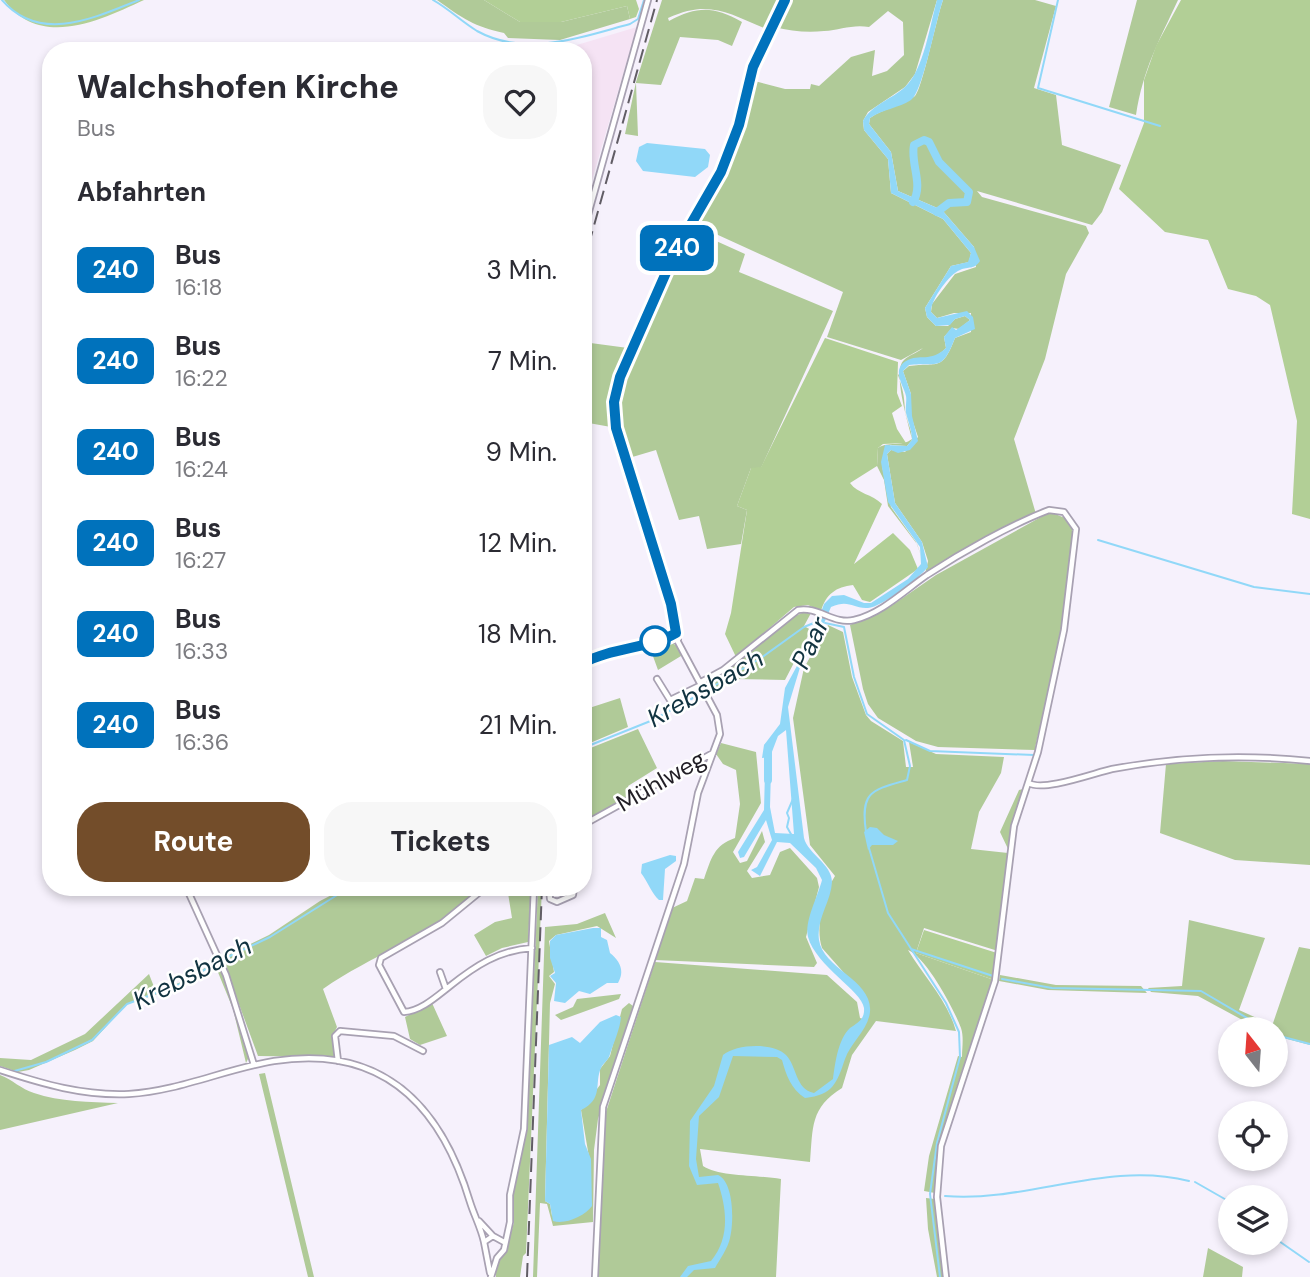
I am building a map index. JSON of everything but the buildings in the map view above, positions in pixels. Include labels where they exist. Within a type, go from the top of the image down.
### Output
[{"type":"street","points":[[592,201],[648,0]]},
{"type":"street","name":"Mühlweg","points":[[592,820],[713,752],[720,728],[702,685],[687,662],[676,633],[671,604],[616,428],[614,402],[628,357],[676,250],[721,172],[739,125],[750,80],[785,0]]},
{"type":"street","points":[[657,679],[670,700],[702,685],[792,612],[802,609],[815,611],[845,621],[867,615],[941,566],[1049,510],[1064,512],[1076,529],[1071,585],[1029,783],[1014,826],[995,981],[941,1146],[937,1197],[946,1277]]},
{"type":"street","points":[[664,639],[676,633]]},
{"type":"street","points":[[592,659],[623,647],[678,639]]},
{"type":"street","points":[[595,1277],[603,1107],[684,864],[698,793],[713,752]]},
{"type":"street","points":[[1029,783],[1041,786],[1112,769],[1181,760],[1268,758],[1310,761]]},
{"type":"street","points":[[191,896],[220,965],[254,1065]]},
{"type":"street","points":[[476,896],[451,917],[381,958],[378,964],[404,1012],[440,995],[499,953],[532,948]]},
{"type":"street","points":[[491,1277],[497,1258],[503,1253],[509,1226],[510,1195],[525,1119],[534,896]]},
{"type":"street","points":[[550,896],[557,902],[571,896]]},
{"type":"street","points":[[439,972],[446,989]]},
{"type":"street","points":[[338,1061],[335,1036],[344,1031],[394,1036],[423,1051]]},
{"type":"street","points":[[0,1070],[69,1091],[127,1094],[182,1086],[254,1065],[301,1059],[338,1061],[368,1069],[388,1078],[425,1110],[453,1151],[484,1242],[483,1250],[488,1256],[491,1277]]},
{"type":"street","points":[[476,1218],[504,1243]]},
{"type":"street","points":[[484,1242],[509,1226]]},
{"type":"street","points":[[488,1256],[497,1258]]},
{"type":"shaded area","points":[[637,27],[592,180],[592,42],[587,42]]},
{"type":"green space","points":[[4,0],[144,0],[89,22],[52,27],[35,24],[19,15]]},
{"type":"green space","points":[[437,0],[484,0],[520,22],[561,22],[627,6],[630,19],[560,40],[508,38],[504,33],[469,21]]},
{"type":"green space","points":[[484,0],[636,0],[639,9],[636,17],[630,19],[627,6],[561,22],[520,22]]},
{"type":"green space","points":[[662,0],[779,0],[764,28],[717,10],[706,9],[695,10],[668,18],[669,21],[706,10],[722,13],[742,22],[732,46],[718,40],[680,37],[661,85],[636,83],[638,136],[625,134],[636,82]]},
{"type":"green space","points":[[787,0],[937,0],[915,74],[905,87],[868,112],[863,121],[864,130],[888,159],[891,193],[943,219],[971,253],[969,262],[951,266],[925,308],[927,317],[936,326],[948,326],[955,319],[965,316],[970,320],[959,329],[952,328],[944,337],[946,348],[932,358],[914,360],[900,373],[904,360],[923,348],[901,360],[827,337],[843,292],[694,224],[730,155],[751,80],[785,89],[810,89],[811,84],[819,86],[851,57],[875,50],[872,76],[887,71],[904,55],[903,22],[888,11],[869,27],[793,31],[774,27]]},
{"type":"green space","points":[[943,0],[1035,0],[1056,6],[1034,88],[1056,95],[1062,145],[1121,165],[1102,212],[1092,225],[977,191],[982,197],[1086,226],[1089,233],[1066,274],[1045,359],[1014,439],[1036,514],[925,574],[928,561],[922,542],[895,503],[887,454],[891,450],[905,452],[918,437],[911,416],[911,394],[903,371],[909,366],[942,361],[955,338],[971,332],[971,313],[954,313],[937,318],[931,312],[932,304],[955,274],[976,267],[974,247],[942,210],[898,191],[891,152],[869,124],[870,118],[905,102],[918,91]]},
{"type":"green space","points":[[1137,0],[1178,0],[1147,69],[1136,115],[1109,107]]},
{"type":"green space","points":[[1181,0],[1310,0],[1310,519],[1292,514],[1297,421],[1270,305],[1256,296],[1228,289],[1208,240],[1165,232],[1119,189],[1144,123],[1144,80],[1156,46]]},
{"type":"green space","points":[[694,231],[745,254],[739,272],[833,311],[761,468],[751,468],[737,506],[747,510],[741,544],[707,549],[699,516],[679,520],[656,450],[629,458],[618,417],[623,378],[689,233]]},
{"type":"green space","points":[[825,338],[898,362],[897,393],[902,406],[892,413],[897,429],[906,443],[883,444],[878,448],[877,466],[850,483],[882,504],[854,564],[893,533],[910,550],[918,569],[870,602],[862,600],[853,585],[832,592],[821,611],[808,605],[794,607],[736,657],[725,634],[731,613],[747,510],[737,506],[751,468],[761,467]]},
{"type":"green space","points":[[592,343],[628,348],[615,390],[611,427],[592,424]]},
{"type":"green space","points":[[900,381],[912,439],[905,410],[902,397]]},
{"type":"green space","points":[[912,439],[907,446],[890,445],[882,466],[891,507],[917,543],[888,506],[884,480],[877,466],[878,448]]},
{"type":"green space","points":[[1050,512],[1070,520],[1073,540],[1072,567],[1062,632],[1035,750],[938,747],[916,741],[878,718],[868,704],[863,689],[850,625],[891,606],[936,575]]},
{"type":"green space","points":[[804,612],[811,613],[804,626],[811,630],[785,680],[734,679],[710,696],[705,686],[755,649],[787,620]]},
{"type":"green space","points":[[828,625],[843,632],[852,677],[866,715],[903,741],[906,767],[913,767],[909,742],[936,754],[1004,757],[1001,773],[979,812],[971,849],[1008,853],[998,951],[924,928],[916,953],[994,980],[949,1111],[935,1193],[924,1191],[929,1156],[958,1056],[962,1057],[962,1035],[957,1019],[939,985],[923,962],[908,950],[941,998],[956,1031],[876,1021],[852,1055],[842,1088],[824,1103],[815,1119],[810,1162],[700,1149],[703,1166],[710,1170],[781,1179],[776,1277],[598,1277],[605,1115],[655,962],[827,975],[857,1002],[860,1018],[867,1020],[868,1000],[822,948],[820,940],[821,911],[835,876],[810,845],[793,718],[804,668]]},
{"type":"green space","points":[[672,643],[679,647],[681,656],[658,670],[650,648]]},
{"type":"green space","points":[[620,698],[628,727],[592,742],[592,707]]},
{"type":"green space","points":[[638,729],[657,768],[628,786],[633,796],[592,817],[592,747]]},
{"type":"green space","points":[[721,743],[756,752],[761,803],[733,852],[740,863],[747,861],[762,831],[765,842],[747,871],[752,878],[770,875],[780,852],[790,848],[817,878],[819,887],[806,937],[817,963],[814,967],[655,960],[670,909],[687,901],[695,878],[704,879],[711,859],[718,849],[735,838],[740,804],[736,770],[723,764],[716,754]]},
{"type":"green space","points":[[1223,761],[1310,764],[1310,865],[1235,860],[1160,833],[1166,764]]},
{"type":"green space","points":[[1023,789],[1012,824],[1009,851],[1000,832],[1019,790]]},
{"type":"green space","points":[[330,896],[472,896],[438,923],[323,989],[337,1027],[333,1035],[336,1057],[258,1056],[222,958],[269,935]]},
{"type":"green space","points":[[508,896],[531,896],[528,942],[502,948],[486,956],[474,935],[495,922],[512,918]]},
{"type":"green space","points":[[538,896],[542,896],[526,1253],[523,1256],[520,1277],[496,1277],[496,1262],[506,1252],[514,1222],[513,1195],[527,1129]]},
{"type":"green space","points":[[605,913],[616,938],[597,926],[556,935],[549,941],[554,972],[549,976],[555,984],[550,1003],[545,1201],[550,1204],[552,1216],[591,1169],[581,1110],[600,1085],[600,1069],[610,1056],[622,1009],[629,1003],[633,1006],[598,1119],[594,1150],[593,1222],[553,1226],[547,1204],[540,1203],[537,1277],[533,1277],[545,927],[577,924]]},
{"type":"green space","points":[[1189,920],[1265,938],[1239,1010],[1254,1017],[1237,1017],[1198,996],[1151,992],[1148,988],[1182,986]]},
{"type":"green space","points":[[924,930],[997,953],[994,980],[916,953]]},
{"type":"green space","points":[[1299,947],[1310,949],[1310,1045],[1288,1039],[1288,1017],[1275,1017]]},
{"type":"green space","points":[[217,960],[231,990],[250,1055],[246,1063],[233,1009],[215,965],[170,990],[127,1004],[93,1041],[75,1050],[29,1070],[18,1072],[0,1066],[0,1058],[31,1060],[85,1034],[149,974],[156,992],[186,980]]},
{"type":"green space","points":[[1000,975],[1056,985],[1141,986],[1147,993],[1048,990],[999,981]]},
{"type":"green space","points":[[621,994],[619,999],[561,1020],[555,1015],[573,1007],[577,999]]},
{"type":"green space","points":[[432,1003],[447,1036],[420,1045],[410,1039],[405,1017]]},
{"type":"green space","points":[[265,1073],[314,1277],[308,1277],[259,1074]]},
{"type":"green space","points":[[0,1075],[44,1096],[118,1103],[0,1130]]},
{"type":"green space","points":[[926,1198],[935,1199],[943,1277],[937,1277],[928,1229]]},
{"type":"green space","points":[[1208,1248],[1243,1267],[1242,1277],[1203,1277]]},
{"type":"water","points":[[937,0],[943,0],[916,94],[906,103],[870,118],[869,124],[891,152],[898,191],[942,210],[974,247],[980,261],[976,266],[960,270],[946,282],[937,295],[931,312],[937,318],[967,311],[973,317],[975,329],[955,338],[942,361],[909,365],[903,371],[911,394],[912,416],[918,441],[910,450],[898,453],[891,450],[887,454],[895,503],[922,542],[928,567],[882,603],[868,608],[847,604],[831,607],[813,649],[802,661],[788,707],[804,838],[828,870],[832,882],[820,925],[819,940],[829,959],[864,991],[869,1001],[869,1018],[848,1053],[836,1081],[822,1094],[805,1098],[793,1086],[782,1060],[777,1057],[733,1056],[719,1097],[699,1116],[696,1159],[699,1177],[718,1175],[727,1186],[732,1213],[730,1238],[715,1268],[694,1270],[687,1277],[680,1277],[688,1266],[711,1261],[724,1233],[725,1213],[718,1183],[697,1185],[689,1166],[690,1121],[714,1086],[723,1055],[729,1051],[754,1046],[780,1051],[790,1060],[803,1087],[814,1093],[833,1079],[843,1038],[850,1028],[860,1021],[864,1012],[856,994],[820,958],[808,937],[810,917],[822,880],[816,868],[790,843],[777,842],[760,876],[751,870],[757,867],[772,840],[766,820],[744,857],[740,858],[738,852],[764,810],[765,771],[771,770],[770,807],[775,833],[794,834],[786,730],[778,736],[770,757],[762,758],[764,745],[780,724],[785,688],[811,640],[824,604],[832,596],[844,595],[871,603],[908,579],[921,564],[920,547],[888,502],[881,462],[885,445],[907,446],[912,440],[899,369],[911,359],[940,353],[946,348],[944,337],[952,327],[956,330],[970,320],[965,316],[955,319],[950,325],[936,326],[927,317],[925,308],[951,266],[968,262],[971,253],[943,219],[891,193],[888,159],[864,130],[863,121],[876,106],[900,91],[912,79],[922,58]]},
{"type":"water","points":[[647,143],[705,149],[710,155],[708,167],[695,177],[643,171],[636,161],[639,147]]},
{"type":"water","points":[[870,827],[877,828],[884,835],[898,841],[893,845],[872,845],[868,850],[864,832]]},
{"type":"water","points":[[670,855],[676,856],[676,861],[665,869],[663,900],[659,900],[641,873],[642,864]]},
{"type":"water","points":[[601,928],[601,937],[607,940],[610,953],[619,963],[621,974],[618,983],[607,983],[590,994],[579,991],[565,1003],[554,1001],[556,983],[550,976],[555,973],[550,958],[550,941],[556,935]]},
{"type":"water","points":[[616,1015],[621,1017],[619,1026],[609,1056],[599,1074],[596,1096],[581,1110],[585,1144],[591,1159],[592,1206],[574,1219],[553,1221],[550,1204],[545,1201],[549,1045],[572,1037],[580,1043],[600,1022]]},
{"type":"waterway","points":[[2,0],[17,13],[33,21],[50,24],[86,20],[139,0]]},
{"type":"waterway","points":[[433,0],[477,31],[510,42]]},
{"type":"waterway","points":[[559,42],[630,24],[638,19],[644,0]]},
{"type":"waterway","points":[[1058,0],[1038,88],[1160,126]]},
{"type":"waterway","name":"Paar","points":[[913,202],[917,188],[914,145],[924,140],[929,142],[939,162],[969,192],[967,202],[949,203],[937,212]]},
{"type":"waterway","points":[[1098,540],[1254,587],[1310,594]]},
{"type":"waterway","name":"Krebsbach","points":[[707,690],[761,658],[804,627],[821,620]]},
{"type":"waterway","points":[[825,623],[844,627],[854,677],[867,714],[904,740],[910,766],[907,780],[871,794],[865,808],[866,832]]},
{"type":"waterway","name":"Krebsbach","points":[[592,744],[653,720],[702,693]]},
{"type":"waterway","points":[[906,740],[930,751],[1034,755]]},
{"type":"waterway","name":"Paar","points":[[768,747],[768,780]]},
{"type":"waterway","points":[[792,836],[787,827],[787,813],[793,799]]},
{"type":"waterway","points":[[869,848],[888,913],[946,1003],[959,1032],[960,1057],[937,1143],[930,1194],[940,1277]]},
{"type":"waterway","name":"Krebsbach","points":[[11,1072],[46,1062],[92,1040],[127,1004],[188,981],[213,964],[270,937],[336,896]]},
{"type":"waterway","points":[[911,949],[993,976]]},
{"type":"waterway","points":[[1002,979],[1052,988],[1201,991],[1245,1017]]},
{"type":"waterway","points":[[1288,1038],[1310,1044]]},
{"type":"waterway","points":[[945,1196],[1006,1194],[1128,1175],[1189,1181]]},
{"type":"waterway","points":[[1195,1182],[1218,1195]]},
{"type":"waterway","points":[[1288,1247],[1309,1262]]},
{"type":"railway","points":[[592,233],[657,0]]},
{"type":"railway","points":[[527,1277],[542,896]]},
{"type":"bus line","name":"240","points":[[592,659],[623,647],[664,639],[676,633],[675,617],[616,428],[614,402],[628,357],[676,250],[721,172],[739,125],[753,67],[785,0]]}]
